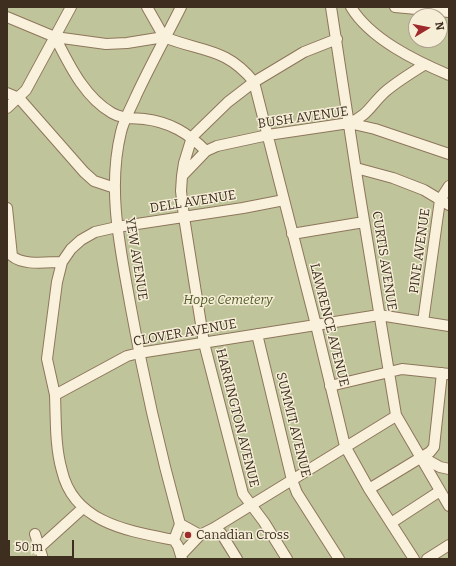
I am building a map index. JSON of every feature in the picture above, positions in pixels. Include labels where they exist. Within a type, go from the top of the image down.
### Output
[{"type":"lane","points":[[7,108],[26,90],[71,7]]},
{"type":"lane","points":[[147,7],[164,36]]},
{"type":"lane","name":"YEW AVENUE","points":[[180,524],[139,353],[117,227],[115,188],[117,148],[126,118],[164,36],[181,7]]},
{"type":"lane","name":"CURTIS AVENUE","points":[[331,7],[396,416],[449,506]]},
{"type":"lane","points":[[351,7],[356,16],[379,36],[424,64],[449,75]]},
{"type":"lane","points":[[395,7],[449,12]]},
{"type":"lane","points":[[7,17],[55,37],[106,44],[128,43],[164,36],[222,55],[243,68],[254,82]]},
{"type":"lane","points":[[55,37],[76,75],[98,103],[112,113],[126,118],[157,121],[173,126],[192,137],[206,151]]},
{"type":"lane","name":"HARRINGTON AVENUE","points":[[287,559],[264,522],[250,506],[243,494],[204,343],[184,217],[181,191],[182,176],[184,163],[192,137],[228,102],[254,82],[304,52],[336,39]]},
{"type":"lane","points":[[349,123],[362,118],[385,92],[424,64]]},
{"type":"lane","name":"LAWRENCE AVENUE","points":[[254,82],[316,325],[345,446],[369,489],[414,559]]},
{"type":"lane","points":[[7,93],[19,98],[84,172],[94,181],[115,188]]},
{"type":"lane","name":"BUSH AVENUE","points":[[182,176],[206,151],[217,146],[268,135],[349,123],[375,129],[449,154]]},
{"type":"lane","points":[[356,168],[393,178],[424,190],[445,202]]},
{"type":"lane","name":"PINE AVENUE","points":[[423,322],[449,186]]},
{"type":"lane","name":"DELL AVENUE","points":[[55,395],[47,359],[51,317],[62,262],[72,249],[82,240],[95,232],[117,227],[284,200]]},
{"type":"lane","points":[[7,208],[12,256],[17,260],[28,262],[62,262]]},
{"type":"lane","points":[[292,234],[364,222]]},
{"type":"lane","name":"CLOVER AVENUE","points":[[55,395],[127,356],[139,353],[379,315],[449,326]]},
{"type":"lane","name":"SUMMIT AVENUE","points":[[257,334],[292,480],[297,493],[339,559]]},
{"type":"lane","points":[[330,386],[388,371],[402,369],[446,374],[434,447],[430,452],[420,456],[369,489]]},
{"type":"lane","points":[[55,395],[61,470],[66,486],[83,508],[109,524],[134,532],[174,540]]},
{"type":"lane","points":[[200,535],[180,524],[174,540],[182,557],[200,535],[214,528],[396,416]]},
{"type":"lane","points":[[420,456],[440,467],[449,469]]},
{"type":"lane","points":[[391,523],[440,491]]},
{"type":"lane","points":[[40,547],[83,508]]},
{"type":"lane","points":[[214,528],[221,533],[238,559]]},
{"type":"lane","points":[[35,534],[43,559]]},
{"type":"lane","points":[[427,559],[449,545]]},
{"type":"green space","name":"Hope Cemetery","points":[[7,7],[449,7],[449,559],[7,559]]},
{"type":"place","name":"Canadian Cross","points":[[188,535]]}]
